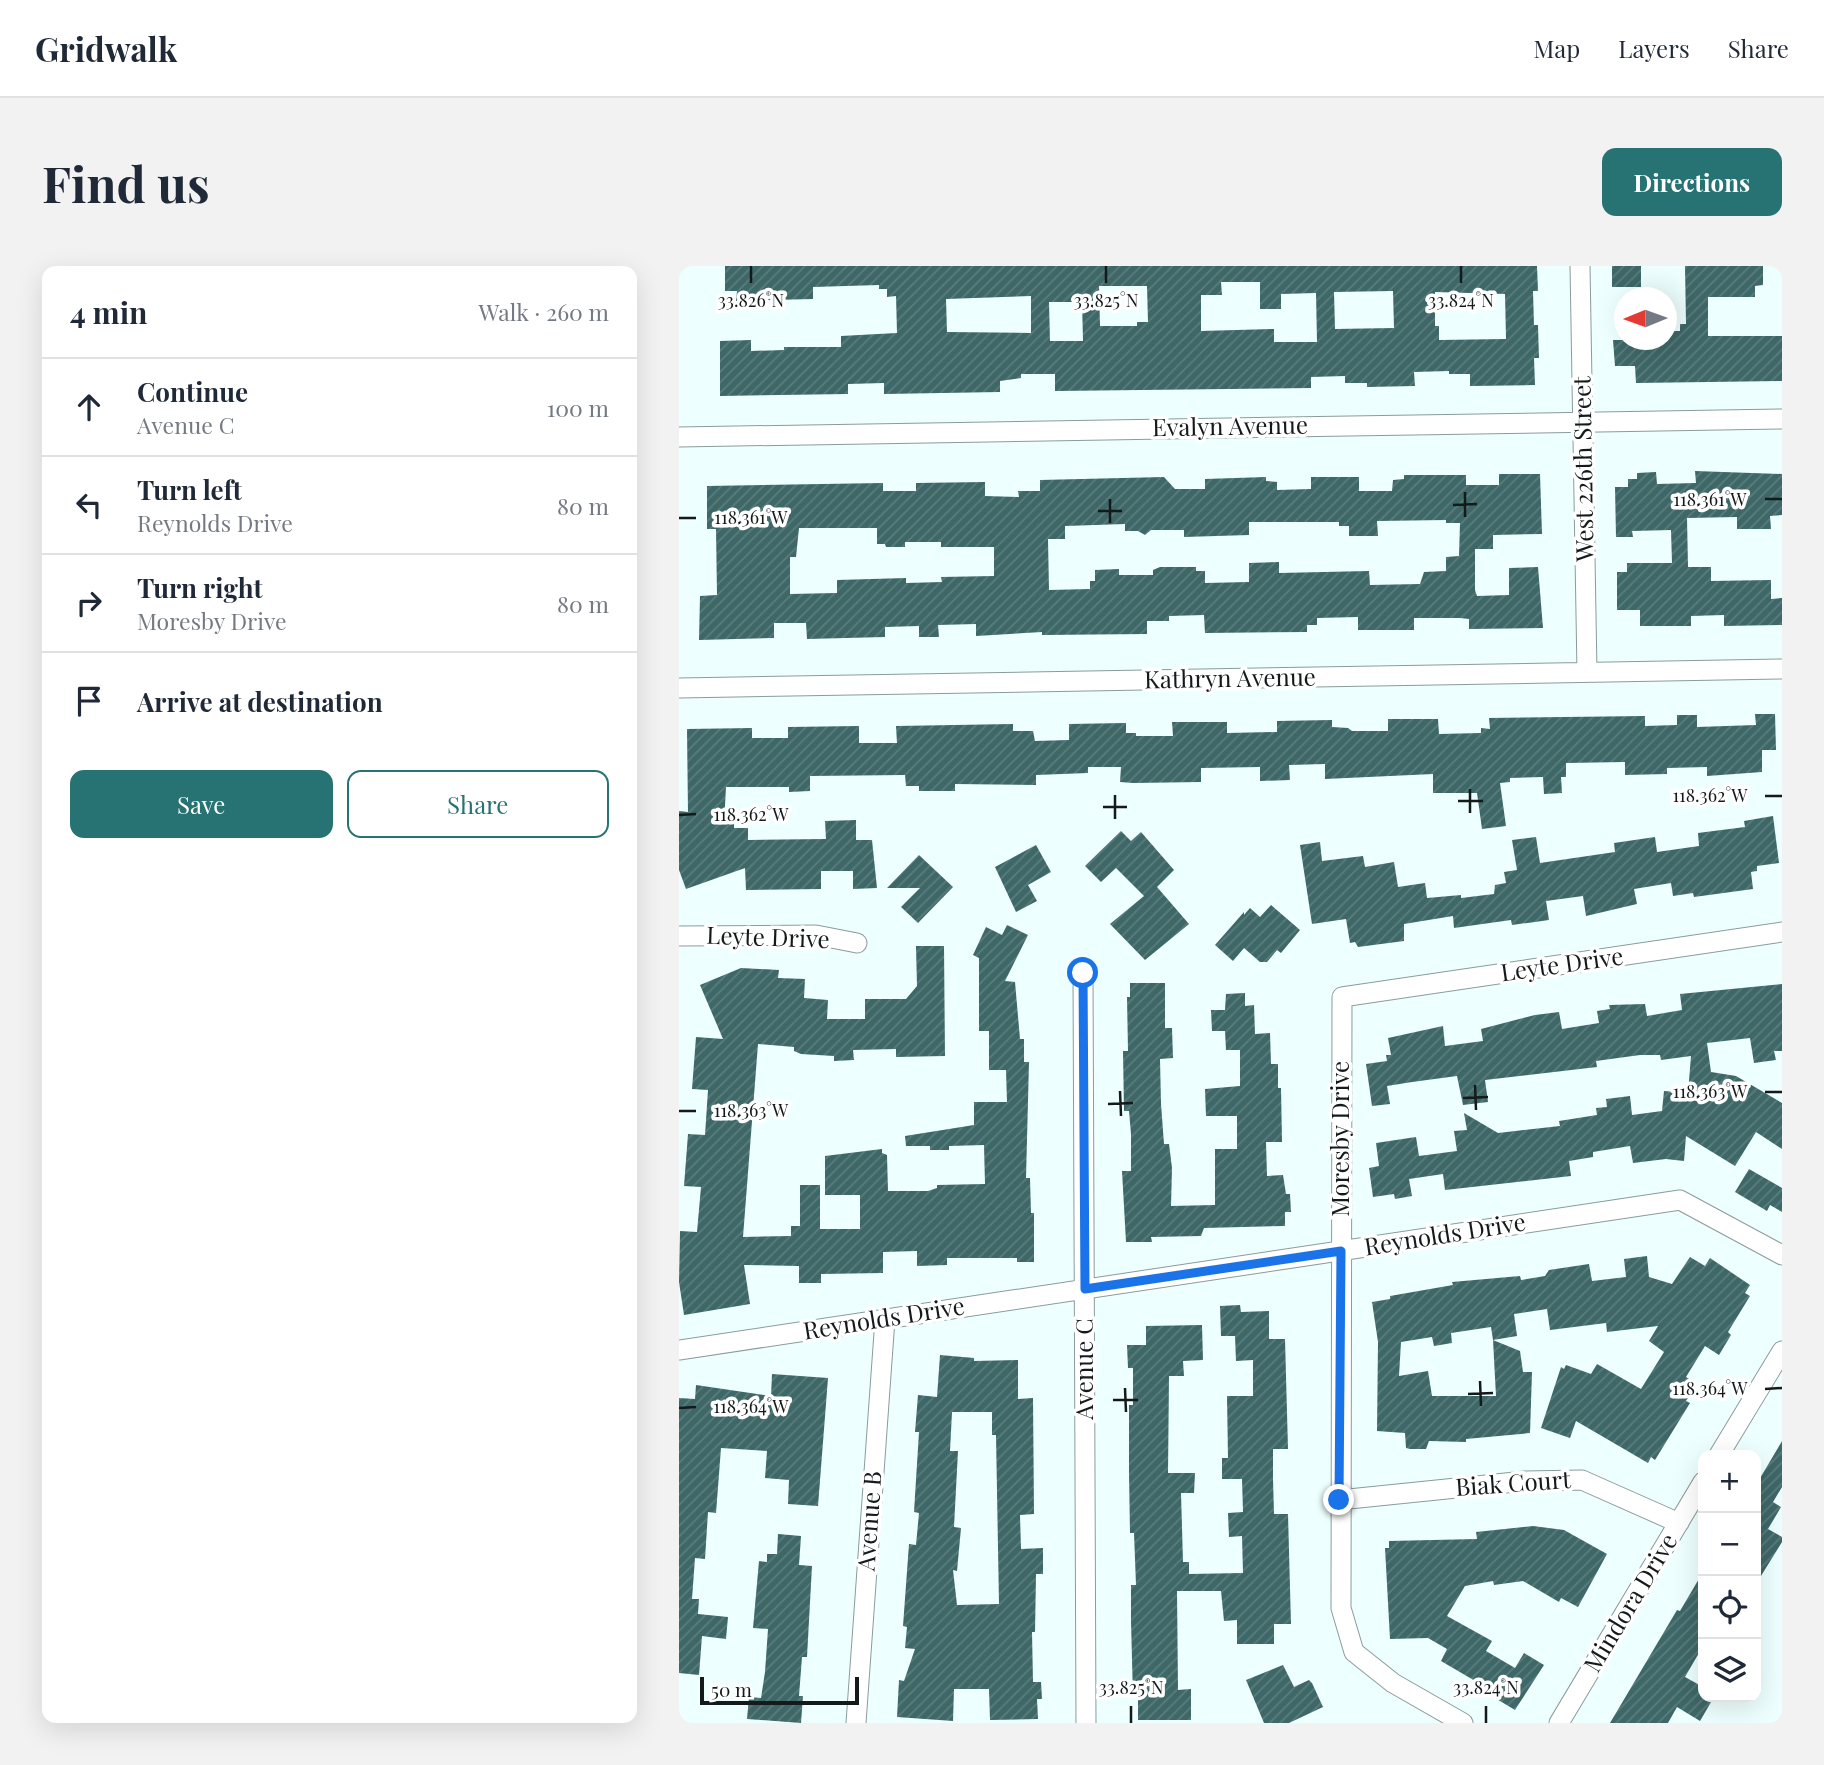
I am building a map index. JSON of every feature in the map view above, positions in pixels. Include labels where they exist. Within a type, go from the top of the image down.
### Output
[{"type":"street","name":"West 226th Street","points":[[1580,266],[1587,672]]},
{"type":"street","name":"Evalyn Avenue","points":[[679,437],[1782,419]]},
{"type":"street","name":"Kathryn Avenue","points":[[679,688],[1782,668]]},
{"type":"street","name":"Leyte Drive","points":[[1342,997],[1782,932]]},
{"type":"street","name":"Leyte Drive","points":[[679,936],[816,935],[857,943]]},
{"type":"street","name":"Avenue C","points":[[1083,973],[1086,1723]]},
{"type":"street","name":"Moresby Drive","points":[[1342,997],[1339,1500],[1341,1608],[1355,1652],[1393,1683],[1463,1723]]},
{"type":"street","name":"Reynolds Drive","points":[[679,1350],[1680,1200],[1782,1255]]},
{"type":"street","name":"Avenue B","points":[[856,1723],[885,1319]]},
{"type":"street","points":[[1722,1450],[1782,1351]]},
{"type":"street","name":"Biak Court","points":[[1339,1500],[1525,1480],[1582,1480],[1679,1523]]},
{"type":"street","name":"Mindora Drive","points":[[1559,1723],[1698,1491]]},
{"type":"building","points":[[725,266],[1537,266],[1538,291],[1533,291],[1539,358],[1534,358],[1535,385],[1470,386],[1470,374],[1449,374],[1449,371],[1414,372],[1415,386],[1367,387],[1367,383],[1345,383],[1345,376],[1311,377],[1311,388],[1055,391],[1055,374],[1021,374],[1021,378],[1000,381],[1000,392],[884,394],[884,383],[848,384],[848,394],[720,396],[720,341],[751,340],[751,351],[784,350],[784,347],[841,347],[841,336],[897,333],[896,296],[887,297],[887,289],[879,289],[879,285],[813,287],[813,299],[736,301],[737,291],[725,291]],"holes":[[[1221,282],[1260,282],[1260,309],[1281,309],[1281,294],[1316,293],[1317,342],[1274,342],[1274,329],[1201,331],[1201,295],[1222,295]],[[1099,286],[1147,286],[1148,322],[1137,322],[1137,326],[1100,326]],[[1393,291],[1394,328],[1335,329],[1334,292]],[[1435,292],[1505,294],[1506,339],[1439,340],[1439,326],[1435,326]],[[1031,296],[1031,333],[947,332],[946,299]],[[1049,302],[1082,302],[1083,341],[1050,341]]]},
{"type":"building","points":[[1612,266],[1641,266],[1641,287],[1612,287]]},
{"type":"building","points":[[1685,266],[1763,266],[1763,285],[1755,286],[1755,297],[1708,297],[1708,336],[1782,336],[1782,381],[1636,383],[1635,366],[1615,366],[1613,340],[1614,350],[1677,350],[1677,331],[1680,331],[1680,324],[1686,324]]},
{"type":"building","points":[[1695,471],[1782,474],[1782,515],[1770,516],[1771,529],[1737,529],[1737,517],[1687,518],[1688,567],[1711,567],[1711,581],[1771,580],[1771,599],[1782,598],[1782,625],[1724,626],[1724,615],[1691,616],[1691,626],[1640,626],[1640,610],[1617,610],[1617,572],[1627,572],[1627,563],[1672,563],[1671,530],[1632,531],[1633,537],[1616,537],[1615,487],[1628,487],[1628,479],[1637,479],[1637,473],[1656,472],[1657,484],[1696,483]]},
{"type":"building","points":[[1499,474],[1540,474],[1542,534],[1493,535],[1493,549],[1475,549],[1475,590],[1477,596],[1509,595],[1509,568],[1538,567],[1543,628],[1469,629],[1469,619],[1414,618],[1414,630],[1358,630],[1358,617],[1317,618],[1317,625],[1307,625],[1307,632],[1205,633],[1204,615],[1169,616],[1169,621],[1147,621],[1147,634],[1042,635],[1042,632],[976,636],[976,624],[938,625],[939,637],[919,637],[919,626],[885,627],[885,637],[807,639],[806,623],[774,623],[774,638],[699,640],[700,596],[717,595],[716,529],[707,529],[707,486],[883,483],[883,491],[916,491],[916,483],[985,482],[985,496],[1019,497],[1018,491],[1040,491],[1040,480],[1164,477],[1175,489],[1205,489],[1205,479],[1266,477],[1266,481],[1277,482],[1277,490],[1311,489],[1311,477],[1359,477],[1359,491],[1392,491],[1393,480],[1404,479],[1404,475],[1466,475],[1466,485],[1499,485]],"holes":[[[1446,520],[1446,523],[1460,523],[1459,556],[1446,557],[1446,571],[1424,572],[1420,584],[1370,585],[1369,571],[1279,573],[1279,562],[1249,563],[1249,582],[1205,583],[1205,571],[1196,571],[1196,567],[1160,567],[1153,570],[1153,575],[1119,575],[1119,569],[1095,570],[1095,581],[1090,581],[1090,589],[1049,590],[1048,539],[1065,539],[1065,526],[1125,524],[1125,531],[1138,531],[1145,535],[1151,530],[1184,530],[1184,537],[1249,535],[1249,522],[1339,522],[1339,526],[1349,526],[1349,536],[1378,536],[1377,521]],[[799,528],[877,528],[877,544],[885,544],[886,547],[905,547],[905,542],[941,542],[941,547],[994,547],[994,576],[941,577],[942,582],[906,583],[906,578],[837,580],[837,593],[790,594],[790,557],[796,557]]]},
{"type":"building","points":[[1755,714],[1775,714],[1776,750],[1762,750],[1762,772],[1707,776],[1707,767],[1667,768],[1667,774],[1625,775],[1625,762],[1566,763],[1566,777],[1561,777],[1562,793],[1544,794],[1543,777],[1510,778],[1510,782],[1500,783],[1506,826],[1482,829],[1477,793],[1433,793],[1433,774],[1325,779],[1325,764],[1289,765],[1290,780],[1260,781],[1260,767],[1201,768],[1201,782],[1133,783],[1120,782],[1121,767],[1088,767],[1088,773],[1036,775],[1036,785],[955,784],[955,791],[919,791],[919,786],[906,786],[905,775],[810,776],[810,791],[789,792],[789,787],[726,787],[724,824],[734,824],[734,828],[748,828],[748,840],[826,839],[825,821],[856,820],[856,840],[872,840],[877,888],[853,889],[853,871],[821,871],[821,889],[746,890],[745,868],[686,889],[679,870],[679,811],[688,812],[687,729],[752,728],[752,738],[788,738],[788,727],[859,726],[859,743],[897,743],[896,726],[1013,724],[1013,731],[1033,731],[1035,741],[1069,740],[1069,724],[1126,723],[1126,733],[1136,733],[1136,736],[1173,736],[1172,722],[1227,722],[1227,733],[1277,732],[1277,721],[1332,720],[1332,727],[1348,728],[1352,731],[1388,731],[1388,719],[1438,719],[1439,734],[1481,733],[1481,728],[1490,729],[1489,718],[1645,716],[1645,726],[1677,725],[1677,715],[1697,715],[1697,727],[1756,725]]},
{"type":"building","points":[[1773,816],[1779,863],[1757,866],[1757,871],[1751,872],[1753,889],[1694,897],[1693,893],[1673,896],[1671,883],[1634,889],[1637,904],[1586,916],[1583,896],[1546,901],[1549,920],[1512,925],[1511,920],[1454,928],[1453,916],[1404,924],[1404,941],[1358,947],[1355,942],[1350,943],[1346,919],[1312,924],[1300,845],[1320,842],[1322,861],[1363,856],[1365,867],[1394,862],[1398,887],[1425,883],[1427,898],[1461,895],[1461,898],[1494,894],[1495,885],[1506,883],[1504,872],[1517,870],[1512,840],[1536,837],[1540,863],[1615,852],[1614,843],[1655,837],[1657,852],[1699,846],[1698,833],[1745,827],[1744,821]]},
{"type":"building","points":[[1121,831],[1131,841],[1141,832],[1174,870],[1157,887],[1189,924],[1145,960],[1110,924],[1144,896],[1116,868],[1101,882],[1085,866]]},
{"type":"building","points":[[1036,845],[1051,872],[1028,885],[1037,901],[1016,912],[995,867]]},
{"type":"building","points":[[919,855],[953,887],[918,923],[901,907],[920,888],[887,888]]},
{"type":"building","points":[[1271,905],[1300,930],[1281,953],[1277,950],[1267,962],[1260,962],[1244,948],[1233,961],[1215,945],[1244,912],[1244,915],[1250,908],[1260,917]]},
{"type":"building","points":[[1007,925],[1028,935],[1005,981],[1015,982],[1020,1039],[1024,1039],[1024,1062],[1029,1062],[1026,1178],[1030,1178],[1031,1213],[1034,1213],[1034,1262],[1017,1262],[1017,1258],[947,1258],[947,1265],[917,1266],[917,1251],[883,1252],[883,1273],[821,1274],[821,1283],[799,1283],[799,1266],[744,1265],[750,1304],[684,1315],[679,1282],[680,1231],[697,1232],[701,1187],[684,1186],[688,1134],[705,1135],[708,1090],[692,1089],[696,1037],[723,1039],[700,985],[741,968],[779,970],[778,978],[805,979],[804,998],[828,1000],[827,1019],[865,1019],[865,999],[906,999],[917,986],[916,946],[944,946],[945,1056],[896,1057],[896,1049],[853,1050],[854,1060],[834,1061],[834,1056],[801,1054],[794,1051],[794,1047],[758,1044],[743,1237],[791,1236],[791,1226],[800,1226],[800,1185],[820,1185],[820,1229],[860,1229],[860,1195],[825,1195],[825,1156],[882,1149],[882,1153],[887,1155],[888,1191],[928,1191],[937,1188],[937,1185],[985,1184],[984,1145],[949,1146],[949,1150],[930,1150],[930,1146],[906,1146],[905,1136],[974,1125],[974,1102],[1007,1102],[1006,1070],[989,1070],[989,1031],[979,1031],[979,958],[973,955],[986,927],[1002,935]]},
{"type":"building","points":[[1130,983],[1165,983],[1165,1028],[1172,1028],[1173,1058],[1160,1059],[1161,1104],[1164,1144],[1169,1144],[1172,1168],[1171,1206],[1215,1205],[1215,1149],[1237,1149],[1237,1116],[1206,1116],[1205,1089],[1240,1086],[1240,1050],[1226,1050],[1225,1031],[1212,1031],[1211,1010],[1225,1010],[1226,994],[1245,993],[1245,1006],[1254,1005],[1255,1034],[1270,1033],[1271,1064],[1278,1064],[1282,1142],[1266,1142],[1267,1176],[1283,1175],[1286,1194],[1290,1194],[1291,1212],[1285,1212],[1285,1226],[1204,1228],[1201,1236],[1151,1237],[1152,1242],[1126,1242],[1122,1171],[1131,1171],[1131,1134],[1129,1111],[1124,1111],[1123,1051],[1128,1051],[1127,997],[1130,997]]},
{"type":"building","points":[[1782,984],[1782,1051],[1774,1051],[1776,1060],[1754,1063],[1750,1038],[1707,1043],[1711,1072],[1736,1076],[1782,1103],[1782,1149],[1756,1132],[1735,1166],[1686,1136],[1684,1161],[1666,1159],[1633,1163],[1630,1146],[1593,1152],[1593,1157],[1569,1161],[1571,1176],[1445,1190],[1443,1174],[1409,1179],[1412,1196],[1395,1199],[1394,1194],[1373,1197],[1369,1168],[1379,1166],[1376,1143],[1416,1137],[1419,1156],[1457,1151],[1454,1131],[1467,1130],[1464,1113],[1498,1133],[1560,1126],[1559,1121],[1597,1115],[1596,1108],[1607,1107],[1606,1099],[1630,1096],[1632,1115],[1662,1111],[1664,1091],[1688,1093],[1691,1056],[1661,1060],[1660,1055],[1640,1055],[1596,1061],[1597,1067],[1485,1080],[1488,1102],[1463,1105],[1457,1076],[1387,1086],[1390,1104],[1372,1106],[1366,1064],[1387,1061],[1386,1055],[1391,1055],[1388,1038],[1443,1026],[1445,1046],[1483,1041],[1481,1029],[1535,1015],[1559,1012],[1562,1029],[1599,1023],[1597,1011],[1610,1009],[1609,1005],[1645,1004],[1647,1016],[1682,1010],[1680,994]]},
{"type":"building","points":[[1749,1169],[1782,1188],[1782,1212],[1770,1205],[1767,1211],[1735,1192]]},
{"type":"building","points":[[1647,1256],[1649,1277],[1672,1284],[1690,1257],[1705,1266],[1710,1258],[1750,1285],[1745,1293],[1750,1296],[1728,1332],[1731,1335],[1719,1355],[1705,1346],[1686,1377],[1697,1384],[1686,1401],[1690,1403],[1655,1460],[1651,1457],[1648,1463],[1576,1421],[1570,1438],[1541,1428],[1561,1367],[1564,1369],[1566,1365],[1591,1374],[1597,1364],[1641,1389],[1664,1352],[1649,1341],[1658,1326],[1607,1332],[1606,1323],[1550,1330],[1547,1309],[1514,1314],[1517,1336],[1493,1340],[1520,1351],[1523,1372],[1532,1372],[1530,1433],[1466,1439],[1466,1442],[1429,1441],[1426,1449],[1410,1449],[1406,1448],[1405,1433],[1377,1431],[1378,1342],[1372,1302],[1390,1299],[1390,1296],[1453,1285],[1452,1282],[1520,1276],[1521,1280],[1545,1276],[1549,1270],[1589,1264],[1592,1281],[1626,1277],[1624,1259]],"holes":[[[1491,1327],[1496,1396],[1432,1396],[1428,1371],[1399,1376],[1401,1342],[1432,1337],[1434,1346],[1452,1343],[1451,1333]]]},
{"type":"building","points":[[1240,1305],[1241,1312],[1269,1311],[1269,1339],[1285,1339],[1288,1449],[1273,1449],[1273,1479],[1274,1514],[1288,1514],[1291,1624],[1274,1624],[1274,1644],[1237,1644],[1237,1620],[1224,1621],[1221,1591],[1177,1591],[1178,1690],[1191,1689],[1191,1720],[1138,1720],[1138,1697],[1133,1697],[1131,1621],[1131,1585],[1136,1585],[1134,1533],[1130,1533],[1129,1473],[1129,1405],[1133,1405],[1133,1368],[1128,1368],[1127,1345],[1146,1345],[1146,1326],[1202,1325],[1203,1360],[1183,1361],[1184,1376],[1169,1376],[1168,1473],[1195,1473],[1194,1493],[1181,1493],[1183,1562],[1189,1562],[1189,1574],[1243,1573],[1242,1536],[1229,1537],[1228,1513],[1243,1512],[1242,1479],[1222,1479],[1222,1458],[1228,1458],[1227,1396],[1253,1396],[1253,1360],[1236,1361],[1235,1336],[1221,1336],[1220,1306]]},
{"type":"building","points":[[940,1355],[974,1358],[974,1361],[1018,1360],[1018,1399],[1033,1398],[1034,1514],[1020,1515],[1021,1549],[1043,1548],[1043,1574],[1036,1574],[1035,1632],[1032,1632],[1033,1682],[1041,1682],[1042,1699],[1037,1699],[1038,1719],[990,1720],[989,1689],[954,1689],[953,1721],[897,1717],[899,1680],[904,1681],[915,1649],[905,1648],[907,1627],[903,1626],[909,1544],[916,1545],[919,1513],[914,1512],[919,1432],[915,1432],[918,1395],[937,1397]],"holes":[[[952,1412],[992,1412],[992,1435],[996,1435],[999,1604],[957,1605],[953,1570],[957,1571],[961,1528],[954,1527],[958,1451],[950,1451]]]},
{"type":"building","points":[[772,1374],[828,1378],[818,1506],[788,1504],[789,1480],[765,1478],[767,1451],[721,1448],[716,1513],[708,1512],[705,1559],[695,1558],[692,1599],[699,1599],[698,1614],[728,1617],[726,1639],[702,1636],[699,1675],[679,1673],[679,1398],[695,1399],[696,1385],[771,1396]]},
{"type":"building","points":[[1782,1441],[1782,1487],[1773,1502],[1781,1507],[1768,1529],[1782,1537],[1782,1542],[1761,1576],[1761,1513],[1761,1477]]},
{"type":"building","points":[[1533,1526],[1564,1530],[1607,1554],[1578,1607],[1561,1598],[1559,1602],[1523,1581],[1494,1585],[1493,1581],[1465,1586],[1447,1616],[1492,1641],[1486,1651],[1515,1668],[1524,1653],[1544,1665],[1515,1710],[1480,1689],[1482,1685],[1441,1661],[1447,1649],[1428,1638],[1390,1639],[1385,1548],[1389,1548],[1389,1541],[1477,1539],[1476,1532]]},
{"type":"building","points":[[778,1534],[801,1536],[799,1565],[812,1566],[807,1657],[802,1657],[799,1696],[803,1696],[801,1723],[747,1719],[749,1697],[761,1698],[765,1672],[768,1629],[753,1628],[759,1561],[767,1562],[767,1554],[777,1554]]},
{"type":"building","points":[[1698,1580],[1698,1655],[1685,1677],[1698,1684],[1698,1702],[1711,1702],[1700,1721],[1677,1707],[1668,1723],[1610,1723],[1677,1610],[1680,1611]]},
{"type":"building","points":[[1283,1665],[1294,1687],[1309,1680],[1312,1683],[1323,1707],[1289,1723],[1264,1723],[1246,1680]]},
{"type":"route","points":[[1083,973],[1085,1289],[1341,1251],[1339,1500]]}]
